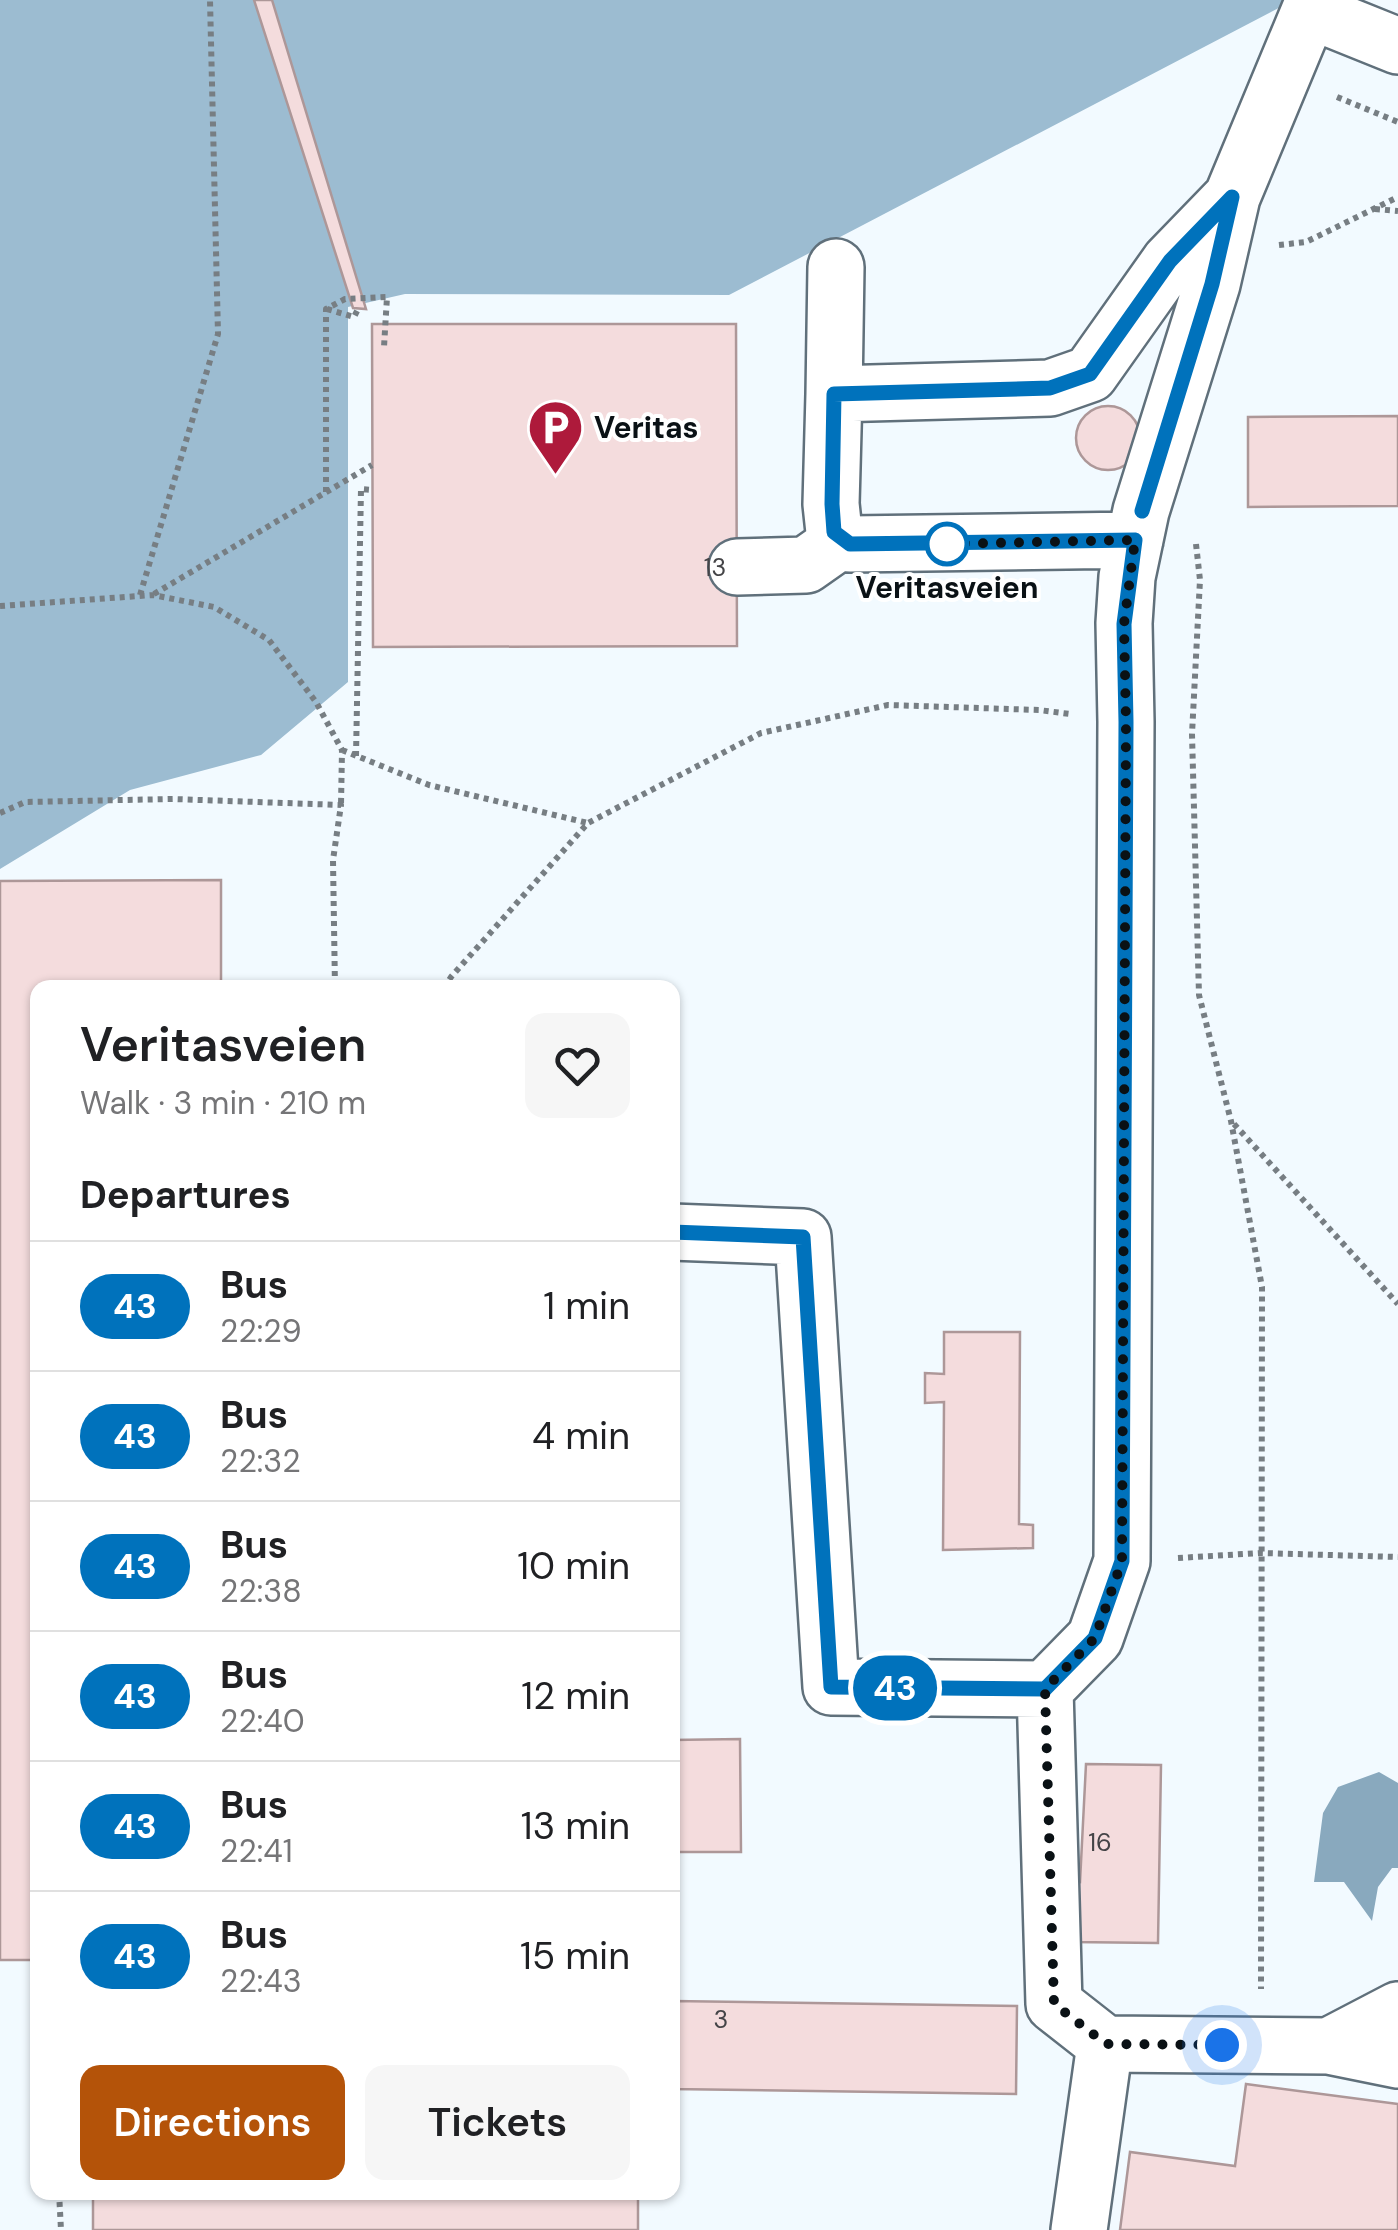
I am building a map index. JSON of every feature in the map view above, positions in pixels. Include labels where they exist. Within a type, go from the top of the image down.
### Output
[{"type":"street","points":[[1398,46],[1312,6],[1232,197],[1212,284],[1135,540],[1124,624],[1122,1561],[1095,1638],[1045,1689],[1054,2004],[1106,2044],[1329,2046],[1398,2060]]},
{"type":"street","points":[[834,394],[1050,388],[1090,374],[1170,261],[1232,197]]},
{"type":"street","points":[[836,267],[834,532],[850,544],[887,545],[1135,540]]},
{"type":"street","points":[[737,567],[806,565],[842,538]]},
{"type":"street","points":[[680,1232],[803,1237],[831,1687],[1045,1689]]},
{"type":"street","points":[[1329,2046],[1398,2010]]},
{"type":"street","points":[[1079,2230],[1106,2044]]},
{"type":"path","points":[[140,596],[218,334],[210,0]]},
{"type":"path","points":[[1335,96],[1398,122]]},
{"type":"path","points":[[1273,246],[1306,242],[1398,197]]},
{"type":"path","points":[[1374,209],[1398,211]]},
{"type":"path","points":[[326,309],[345,299],[387,296],[384,347]]},
{"type":"path","points":[[326,309],[354,317],[359,307]]},
{"type":"path","points":[[326,309],[326,492]]},
{"type":"path","points":[[153,595],[372,464]]},
{"type":"path","points":[[356,756],[362,489],[373,490]]},
{"type":"path","points":[[1200,580],[1192,734],[1199,995],[1231,1121],[1262,1287],[1261,2046]]},
{"type":"path","points":[[0,606],[153,595],[214,607],[269,640],[316,702],[342,750],[341,806],[333,860],[336,980]]},
{"type":"path","points":[[451,980],[588,822],[761,733],[888,705],[1038,710],[1126,722]]},
{"type":"path","points":[[342,750],[428,785],[588,822]]},
{"type":"path","points":[[0,814],[25,802],[174,799],[341,806]]},
{"type":"path","points":[[1231,1121],[1398,1304]]},
{"type":"path","points":[[1122,1561],[1260,1553],[1398,1558]]},
{"type":"path","points":[[59,2200],[60,2230]]},
{"type":"shaded area","points":[[0,0],[1294,0],[729,295],[405,294],[348,307],[348,682],[261,755],[130,790],[0,869]]},
{"type":"shaded area","points":[[1379,1772],[1398,1783],[1398,1868],[1392,1868],[1378,1887],[1372,1921],[1344,1882],[1314,1882],[1323,1813],[1338,1787]]},
{"type":"building","points":[[254,0],[272,0],[366,309],[353,308]]},
{"type":"building","name":"Veritas","points":[[372,324],[736,324],[737,646],[373,647]]},
{"type":"building","points":[[1108,406],[1130,416],[1140,438],[1130,460],[1108,470],[1086,460],[1076,438],[1086,416]]},
{"type":"building","points":[[1398,416],[1398,506],[1248,507],[1248,417]]},
{"type":"building","points":[[221,880],[221,980],[30,980],[30,1960],[0,1960],[0,881]]},
{"type":"building","points":[[944,1332],[1020,1332],[1019,1524],[1033,1525],[1033,1548],[943,1550],[944,1402],[925,1403],[925,1373],[944,1374]]},
{"type":"building","points":[[740,1739],[741,1852],[680,1852],[680,1740]]},
{"type":"building","points":[[1086,1764],[1161,1765],[1158,1943],[1072,1942],[1073,1881],[1080,1882]]},
{"type":"building","points":[[680,2001],[1017,2006],[1016,2094],[680,2089]]},
{"type":"building","points":[[1246,2084],[1398,2104],[1398,2230],[1120,2230],[1130,2152],[1235,2166]]},
{"type":"building","points":[[93,2200],[638,2200],[638,2230],[93,2230]]},
{"type":"bus line","name":"43","points":[[680,1232],[803,1237],[831,1687],[1045,1689],[1095,1638],[1122,1561],[1124,624],[1135,540],[850,544],[834,532],[834,394],[1050,388],[1090,374],[1170,261],[1232,197],[1212,284],[1142,511]]},
{"type":"place","name":"Veritas","points":[[555,477]]},
{"type":"place","name":"Veritasveien","points":[[947,544]]},
{"type":"route","points":[[947,544],[1135,540],[1124,624],[1122,1561],[1095,1638],[1045,1689],[1054,2004],[1106,2044],[1222,2045]]}]
